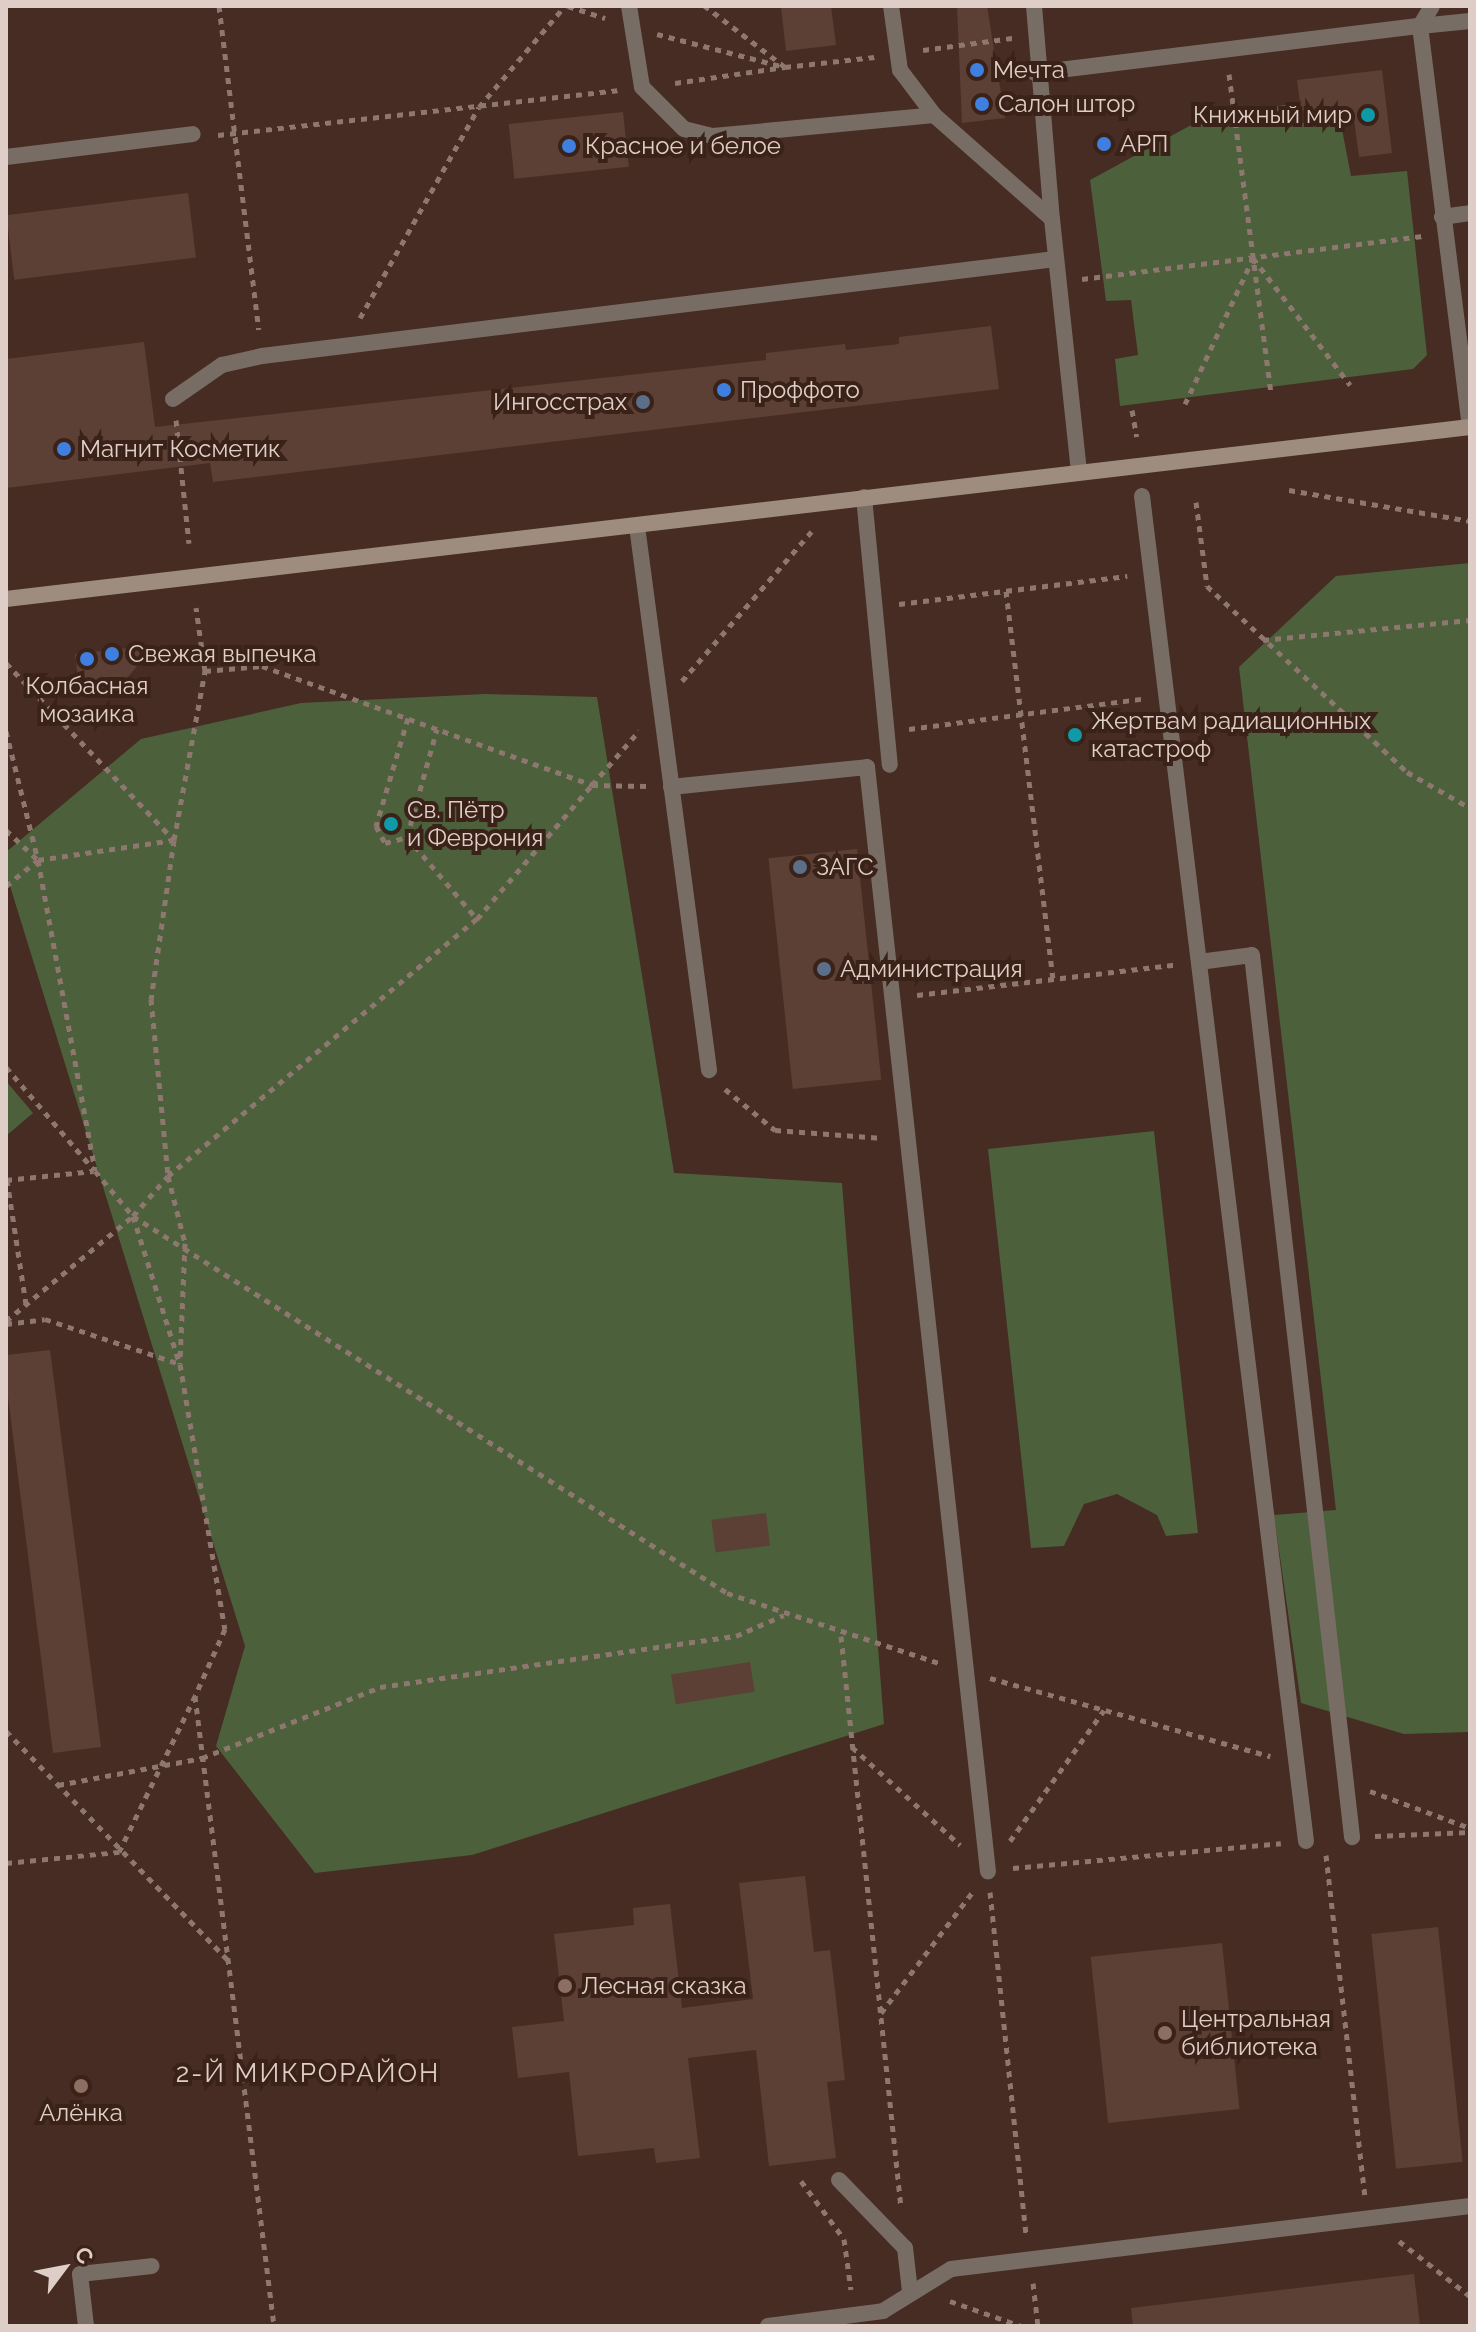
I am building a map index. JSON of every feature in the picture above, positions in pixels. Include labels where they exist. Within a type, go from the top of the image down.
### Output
[{"type":"street","points":[[629,6],[642,87],[684,129],[713,136],[934,115]]},
{"type":"street","points":[[891,6],[900,70],[934,115],[1052,219]]},
{"type":"street","points":[[1034,6],[1031,35],[1079,473]]},
{"type":"street","points":[[6,599],[1470,426],[1420,26],[1432,6]]},
{"type":"street","points":[[1035,73],[1470,21]]},
{"type":"street","points":[[6,157],[193,134]]},
{"type":"street","points":[[1443,225],[1470,213]]},
{"type":"street","points":[[173,399],[222,365],[262,356],[1055,259]]},
{"type":"street","points":[[1142,496],[1306,1841]]},
{"type":"street","points":[[864,497],[890,765]]},
{"type":"street","points":[[637,526],[709,1070]]},
{"type":"street","points":[[671,787],[867,767],[988,1871]]},
{"type":"street","points":[[1199,962],[1252,955],[1352,1837]]},
{"type":"street","points":[[839,2180],[905,2248],[910,2291]]},
{"type":"street","points":[[768,2326],[883,2311],[910,2291],[951,2269],[1470,2206]]},
{"type":"street","points":[[86,2326],[80,2274],[152,2266]]},
{"type":"path","points":[[219,6],[239,135],[262,356]]},
{"type":"path","points":[[344,346],[479,107],[567,6],[631,27],[785,67]]},
{"type":"path","points":[[705,6],[785,67]]},
{"type":"path","points":[[193,134],[239,135],[479,107],[1031,35]]},
{"type":"path","points":[[1226,50],[1271,394]]},
{"type":"path","points":[[1058,283],[1253,258],[1443,225]]},
{"type":"path","points":[[1253,258],[1350,385]]},
{"type":"path","points":[[1185,404],[1253,258]]},
{"type":"path","points":[[173,399],[189,543]]},
{"type":"path","points":[[1132,410],[1137,437]]},
{"type":"path","points":[[1289,490],[1470,521]]},
{"type":"path","points":[[6,1323],[133,1216],[168,1176],[477,919],[839,500]]},
{"type":"path","points":[[1196,502],[1207,586],[1407,772],[1470,808]]},
{"type":"path","points":[[876,607],[1152,572]]},
{"type":"path","points":[[1006,591],[1053,979]]},
{"type":"path","points":[[180,1364],[185,1243],[168,1176],[151,999],[174,840],[205,671],[196,608]]},
{"type":"path","points":[[1262,640],[1470,620]]},
{"type":"path","points":[[6,663],[174,840]]},
{"type":"path","points":[[205,671],[262,666],[592,785],[671,787]]},
{"type":"path","points":[[888,731],[1166,695]]},
{"type":"path","points":[[407,837],[385,843],[376,826],[408,718]]},
{"type":"path","points":[[407,837],[437,729]]},
{"type":"path","points":[[6,731],[38,860],[95,1171]]},
{"type":"path","points":[[6,830],[38,860]]},
{"type":"path","points":[[407,837],[477,919]]},
{"type":"path","points":[[6,886],[38,860],[174,840]]},
{"type":"path","points":[[893,998],[1199,962]]},
{"type":"path","points":[[6,1067],[133,1216],[185,1243],[727,1593],[841,1636],[1295,1763]]},
{"type":"path","points":[[709,1070],[745,1112],[775,1130],[908,1139]]},
{"type":"path","points":[[26,1304],[6,1180],[95,1171]]},
{"type":"path","points":[[119,1852],[166,1766],[225,1629],[180,1364],[133,1216]]},
{"type":"path","points":[[6,1323],[45,1319],[180,1364]]},
{"type":"path","points":[[58,1785],[202,1758],[252,1732],[380,1687],[736,1636],[786,1615]]},
{"type":"path","points":[[841,1636],[905,2248]]},
{"type":"path","points":[[195,1696],[232,1964],[274,2326]]},
{"type":"path","points":[[880,2014],[1104,1710]]},
{"type":"path","points":[[6,1731],[119,1852],[232,1964]]},
{"type":"path","points":[[852,1747],[988,1871],[1027,2241]]},
{"type":"path","points":[[1346,1782],[1470,1830]]},
{"type":"path","points":[[1352,1837],[1470,1830]]},
{"type":"path","points":[[988,1871],[1324,1838],[1368,2219],[1470,2296]]},
{"type":"path","points":[[6,1863],[119,1852]]},
{"type":"path","points":[[801,2181],[844,2239],[855,2315]]},
{"type":"path","points":[[1031,2274],[1038,2326]]},
{"type":"path","points":[[950,2301],[1021,2326]]},
{"type":"green space","points":[[1291,104],[1295,124],[1340,119],[1351,176],[1407,171],[1427,355],[1413,369],[1120,406],[1115,359],[1138,355],[1131,300],[1106,301],[1090,180],[1206,117]]},
{"type":"green space","points":[[1470,563],[1470,1732],[1404,1734],[1301,1703],[1274,1515],[1336,1510],[1239,667],[1336,576]]},
{"type":"green space","points":[[485,694],[597,697],[674,1173],[842,1183],[884,1724],[472,1855],[315,1873],[216,1746],[245,1646],[6,873],[6,852],[141,739],[301,703]]},
{"type":"green space","points":[[6,1081],[33,1113],[6,1136]]},
{"type":"green space","points":[[1154,1131],[1198,1533],[1166,1536],[1157,1515],[1117,1494],[1084,1504],[1064,1546],[1031,1548],[988,1149]]},
{"type":"building","points":[[781,6],[831,6],[836,45],[786,51]]},
{"type":"building","points":[[957,6],[987,6],[1005,118],[962,123]]},
{"type":"building","name":"Книжный мир","points":[[1382,70],[1392,153],[1359,157],[1354,119],[1337,106],[1301,111],[1297,80]]},
{"type":"building","name":"Красное и белое","points":[[623,112],[629,167],[514,179],[509,124]]},
{"type":"building","points":[[188,193],[196,258],[14,280],[6,215]]},
{"type":"building","points":[[991,326],[999,389],[213,482],[210,463],[6,488],[6,359],[144,342],[155,427],[766,360],[766,353],[845,344],[846,350],[899,344],[899,337]]},
{"type":"building","points":[[155,645],[117,690],[80,695],[75,654]]},
{"type":"building","name":"Администрация","points":[[857,849],[881,1080],[793,1089],[768,858]]},
{"type":"building","points":[[50,1350],[101,1747],[53,1753],[6,1381],[6,1355]]},
{"type":"building","points":[[766,1513],[770,1546],[715,1552],[711,1520]]},
{"type":"building","points":[[750,1662],[755,1692],[676,1704],[671,1675]]},
{"type":"building","points":[[805,1876],[814,1952],[830,1950],[845,2080],[827,2082],[836,2158],[769,2166],[756,2050],[688,2058],[700,2158],[656,2163],[654,2148],[578,2156],[569,2072],[518,2078],[512,2027],[564,2021],[554,1934],[634,1925],[633,1908],[670,1904],[682,2008],[753,1999],[739,1883]]},
{"type":"building","points":[[1438,1927],[1463,2162],[1396,2169],[1371,1934]]},
{"type":"building","name":"Центральная библиотека","points":[[1222,1943],[1239,2109],[1108,2123],[1091,1957]]},
{"type":"building","points":[[1414,2274],[1420,2326],[1133,2326],[1131,2308]]},
{"type":"place","name":"Мечта","points":[[977,70]]},
{"type":"place","name":"Салон штор","points":[[982,104]]},
{"type":"place","name":"Книжный мир","points":[[1368,115]]},
{"type":"place","name":"АРП","points":[[1104,144]]},
{"type":"place","name":"Красное и белое","points":[[569,146]]},
{"type":"place","name":"Проффото","points":[[724,390]]},
{"type":"place","name":"Ингосстрах","points":[[643,402]]},
{"type":"place","name":"Магнит Косметик","points":[[64,449]]},
{"type":"place","name":"Свежая выпечка","points":[[112,654]]},
{"type":"place","name":"Колбасная мозаика","points":[[87,659]]},
{"type":"place","name":"Жертвам радиационных катастроф","points":[[1075,735]]},
{"type":"place","name":"Св. Пётр и Феврония","points":[[391,824]]},
{"type":"place","name":"ЗАГС","points":[[800,867]]},
{"type":"place","name":"Администрация","points":[[824,969]]},
{"type":"place","name":"Лесная сказка","points":[[565,1986]]},
{"type":"place","name":"Центральная библиотека","points":[[1165,2033]]},
{"type":"place","name":"Алёнка","points":[[81,2086]]},
{"type":"district","name":"2-Й МИКРОРАЙОН","points":[[308,2074]]}]
